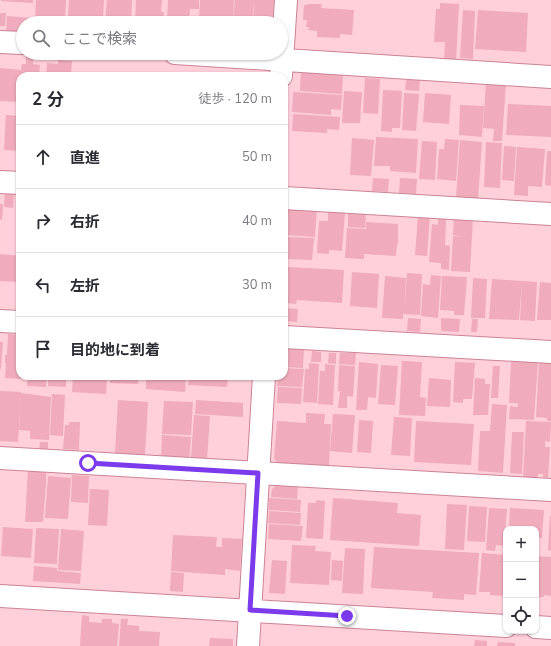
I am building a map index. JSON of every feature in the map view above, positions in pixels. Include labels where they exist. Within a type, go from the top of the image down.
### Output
[{"type":"street","points":[[285,16],[286,0]]},
{"type":"street","points":[[0,42],[16,43]]},
{"type":"street","points":[[225,60],[282,68],[551,77]]},
{"type":"street","points":[[0,182],[16,183]]},
{"type":"street","points":[[288,198],[551,214]]},
{"type":"street","points":[[0,321],[16,322]]},
{"type":"street","points":[[288,337],[551,352]]},
{"type":"street","points":[[248,646],[264,380]]},
{"type":"street","points":[[0,458],[551,490]]},
{"type":"street","points":[[0,596],[503,626]]},
{"type":"street","points":[[539,627],[551,628]]},
{"type":"building","points":[[33,0],[33,3],[1,1]]},
{"type":"building","points":[[36,0],[66,0],[65,16],[35,16]]},
{"type":"building","points":[[69,0],[104,0],[103,16],[68,16]]},
{"type":"building","points":[[107,0],[132,0],[131,16],[106,16]]},
{"type":"building","points":[[136,0],[162,0],[161,12],[164,12],[164,16],[135,16]]},
{"type":"building","points":[[168,0],[199,0],[199,9],[190,9],[190,16],[167,16]]},
{"type":"building","points":[[200,0],[234,0],[233,16],[199,16]]},
{"type":"building","points":[[235,0],[254,0],[253,16],[234,16]]},
{"type":"building","points":[[254,0],[274,0],[273,16],[253,16]]},
{"type":"building","points":[[440,3],[459,4],[456,62],[444,61],[445,42],[434,42],[436,9],[440,9]]},
{"type":"building","points":[[322,4],[321,8],[354,10],[352,35],[340,34],[340,38],[317,37],[317,31],[308,30],[309,27],[306,27],[307,20],[303,20],[304,5]]},
{"type":"building","points":[[463,10],[475,11],[473,59],[460,58]]},
{"type":"building","points":[[478,10],[528,13],[526,52],[475,49]]},
{"type":"building","points":[[0,13],[6,13],[5,26],[0,26]]},
{"type":"building","points":[[7,16],[16,17],[16,35],[6,34]]},
{"type":"building","points":[[26,60],[33,60],[33,64],[40,65],[39,72],[16,72],[16,102],[0,101],[0,68],[21,70],[22,64],[26,64]]},
{"type":"building","points":[[58,60],[72,61],[71,72],[46,72],[47,63],[58,64]]},
{"type":"building","points":[[301,72],[343,75],[342,94],[300,91]]},
{"type":"building","points":[[365,78],[380,79],[378,114],[363,113]]},
{"type":"building","points":[[406,80],[420,80],[419,91],[405,90]]},
{"type":"building","points":[[486,82],[506,83],[502,141],[493,141],[494,129],[483,128]]},
{"type":"building","points":[[383,90],[402,91],[400,128],[392,128],[392,132],[381,131]]},
{"type":"building","points":[[344,91],[362,92],[360,123],[342,123]]},
{"type":"building","points":[[293,92],[342,95],[341,110],[331,109],[331,115],[292,112]]},
{"type":"building","points":[[404,93],[419,94],[416,131],[402,130]]},
{"type":"building","points":[[425,93],[451,95],[449,124],[423,122]]},
{"type":"building","points":[[508,104],[551,106],[551,137],[506,135]]},
{"type":"building","points":[[460,105],[484,106],[482,137],[459,135]]},
{"type":"building","points":[[293,114],[340,117],[339,130],[327,129],[327,133],[292,131]]},
{"type":"building","points":[[6,115],[16,116],[16,151],[4,150]]},
{"type":"building","points":[[376,137],[418,139],[416,173],[390,171],[390,166],[374,166]]},
{"type":"building","points":[[352,138],[374,140],[371,176],[350,175]]},
{"type":"building","points":[[445,139],[459,140],[456,181],[437,179],[439,149],[444,149]]},
{"type":"building","points":[[460,140],[482,142],[478,199],[456,198]]},
{"type":"building","points":[[422,141],[437,142],[435,180],[419,179]]},
{"type":"building","points":[[486,142],[502,143],[500,188],[484,187]]},
{"type":"building","points":[[504,146],[516,147],[514,181],[502,180]]},
{"type":"building","points":[[517,147],[545,149],[542,187],[528,186],[528,196],[514,195]]},
{"type":"building","points":[[547,151],[551,151],[551,186],[545,185]]},
{"type":"building","points":[[373,178],[389,179],[388,192],[372,191]]},
{"type":"building","points":[[400,178],[417,179],[416,194],[399,193]]},
{"type":"building","points":[[5,190],[14,191],[13,208],[4,207]]},
{"type":"building","points":[[0,204],[3,204],[2,220],[0,219]]},
{"type":"building","points":[[291,205],[317,207],[315,237],[288,235],[288,209]]},
{"type":"building","points":[[348,211],[366,212],[365,228],[348,227]]},
{"type":"building","points":[[328,212],[345,213],[342,251],[329,250],[329,254],[317,253],[319,221],[328,221]]},
{"type":"building","points":[[418,214],[430,215],[427,256],[415,255]]},
{"type":"building","points":[[454,217],[473,218],[470,272],[451,271],[453,236],[463,237],[453,235]]},
{"type":"building","points":[[438,219],[446,219],[445,245],[450,246],[449,270],[441,269],[441,263],[429,262],[432,224],[438,225]]},
{"type":"building","points":[[366,222],[398,224],[398,244],[396,256],[364,254],[364,259],[345,258],[347,228],[366,229]]},
{"type":"building","points":[[288,237],[314,238],[312,260],[288,259]]},
{"type":"building","points":[[0,254],[16,256],[16,282],[0,281]]},
{"type":"building","points":[[288,267],[344,270],[342,303],[297,300],[296,304],[288,303]]},
{"type":"building","points":[[352,272],[379,274],[377,308],[350,306]]},
{"type":"building","points":[[407,273],[422,274],[420,315],[403,314],[403,319],[382,318],[385,276],[406,278],[404,312]]},
{"type":"building","points":[[431,275],[441,276],[438,318],[421,316],[423,284],[430,285]]},
{"type":"building","points":[[442,276],[467,277],[464,315],[454,315],[454,311],[440,310]]},
{"type":"building","points":[[473,278],[487,279],[485,318],[471,318]]},
{"type":"building","points":[[492,279],[522,281],[519,320],[489,319]]},
{"type":"building","points":[[522,281],[537,282],[535,321],[520,320]]},
{"type":"building","points":[[540,282],[551,283],[551,320],[537,320]]},
{"type":"building","points":[[288,308],[298,309],[297,322],[288,321]]},
{"type":"building","points":[[408,318],[421,319],[420,332],[407,331]]},
{"type":"building","points":[[441,318],[460,319],[459,332],[441,331]]},
{"type":"building","points":[[472,319],[478,319],[477,332],[471,332]]},
{"type":"building","points":[[8,334],[16,335],[16,379],[5,378],[5,355],[7,355]]},
{"type":"building","points":[[0,342],[3,342],[1,369],[0,369]]},
{"type":"building","points":[[288,347],[304,349],[303,368],[288,367]]},
{"type":"building","points":[[312,351],[321,352],[321,362],[311,362]]},
{"type":"building","points":[[329,353],[336,353],[336,364],[328,363]]},
{"type":"building","points":[[340,353],[356,353],[355,365],[339,364]]},
{"type":"building","points":[[402,361],[422,362],[420,397],[426,398],[425,416],[399,415]]},
{"type":"building","points":[[511,361],[538,363],[534,420],[509,419],[510,406],[518,407],[518,403],[509,403]]},
{"type":"building","points":[[359,362],[378,364],[376,398],[368,397],[367,410],[356,410]]},
{"type":"building","points":[[455,362],[475,363],[472,399],[463,399],[463,403],[453,402]]},
{"type":"building","points":[[539,362],[551,363],[551,421],[547,421],[547,418],[536,417]]},
{"type":"building","points":[[309,363],[319,364],[317,403],[303,402],[305,369],[309,369]]},
{"type":"building","points":[[325,364],[335,365],[333,405],[318,404],[320,371],[325,371]]},
{"type":"building","points":[[339,365],[355,366],[353,397],[347,396],[347,408],[338,408],[340,391],[338,391]]},
{"type":"building","points":[[381,365],[398,366],[395,405],[378,404]]},
{"type":"building","points":[[493,366],[500,366],[498,398],[491,398]]},
{"type":"building","points":[[288,368],[304,369],[302,387],[277,386],[278,380],[288,380]]},
{"type":"building","points":[[429,378],[451,380],[450,407],[427,406]]},
{"type":"building","points":[[475,378],[485,379],[485,384],[490,384],[488,415],[473,415]]},
{"type":"building","points":[[28,380],[47,380],[46,387],[27,386]]},
{"type":"building","points":[[48,380],[66,380],[66,387],[48,386]]},
{"type":"building","points":[[73,380],[107,380],[106,394],[72,392]]},
{"type":"building","points":[[110,380],[138,380],[138,384],[110,383]]},
{"type":"building","points":[[146,380],[186,380],[185,392],[146,389]]},
{"type":"building","points":[[189,380],[228,380],[227,387],[188,385]]},
{"type":"building","points":[[278,387],[302,388],[301,404],[277,403]]},
{"type":"building","points":[[0,391],[21,392],[18,442],[0,441]]},
{"type":"building","points":[[21,393],[51,397],[49,440],[30,439],[30,431],[19,430]]},
{"type":"building","points":[[52,394],[65,395],[63,436],[50,435]]},
{"type":"building","points":[[118,400],[148,402],[145,455],[115,453]]},
{"type":"building","points":[[196,400],[243,403],[243,417],[195,414]]},
{"type":"building","points":[[164,401],[193,402],[191,435],[162,434]]},
{"type":"building","points":[[492,404],[507,405],[503,473],[478,471],[480,431],[490,431]]},
{"type":"building","points":[[306,413],[325,414],[324,424],[331,424],[329,466],[278,463],[274,459],[277,421],[306,423]]},
{"type":"building","points":[[333,414],[355,415],[352,453],[330,451]]},
{"type":"building","points":[[194,415],[210,416],[207,459],[191,457]]},
{"type":"building","points":[[394,417],[412,418],[410,456],[391,455]]},
{"type":"building","points":[[359,420],[373,421],[371,453],[357,452]]},
{"type":"building","points":[[416,421],[474,424],[471,465],[414,462]]},
{"type":"building","points":[[526,421],[551,422],[550,442],[545,441],[545,447],[550,447],[548,478],[543,477],[543,474],[538,474],[537,480],[523,479]]},
{"type":"building","points":[[69,422],[80,422],[79,450],[63,449],[65,425],[69,425]]},
{"type":"building","points":[[512,432],[524,432],[522,474],[510,473]]},
{"type":"building","points":[[162,435],[191,437],[189,461],[161,459]]},
{"type":"building","points":[[40,442],[48,442],[48,452],[39,451]]},
{"type":"building","points":[[28,469],[46,470],[43,522],[25,522]]},
{"type":"building","points":[[72,475],[89,476],[88,503],[71,502]]},
{"type":"building","points":[[48,476],[71,478],[68,519],[45,518]]},
{"type":"building","points":[[279,483],[298,484],[297,499],[271,497],[272,489]]},
{"type":"building","points":[[90,489],[109,490],[107,526],[88,525]]},
{"type":"building","points":[[269,498],[301,500],[300,512],[269,510]]},
{"type":"building","points":[[333,498],[398,503],[397,513],[421,515],[419,546],[330,540]]},
{"type":"building","points":[[316,500],[325,501],[323,539],[306,538],[308,503],[316,503]]},
{"type":"building","points":[[447,504],[467,505],[464,550],[445,549]]},
{"type":"building","points":[[469,506],[487,507],[485,542],[467,541]]},
{"type":"building","points":[[489,508],[507,509],[506,526],[503,526],[503,546],[496,545],[495,551],[486,550]]},
{"type":"building","points":[[510,508],[544,510],[542,538],[539,538],[539,526],[509,526]]},
{"type":"building","points":[[269,511],[301,513],[300,525],[268,523]]},
{"type":"building","points":[[551,516],[551,551],[548,550]]},
{"type":"building","points":[[269,524],[303,526],[301,541],[268,539]]},
{"type":"building","points":[[3,527],[33,529],[31,558],[1,556]]},
{"type":"building","points":[[36,528],[59,529],[57,564],[34,563]]},
{"type":"building","points":[[61,529],[84,531],[81,571],[58,570]]},
{"type":"building","points":[[173,535],[217,537],[216,547],[222,547],[222,538],[242,539],[240,571],[225,569],[225,575],[171,571]]},
{"type":"building","points":[[292,545],[316,546],[315,551],[331,552],[329,585],[290,583]]},
{"type":"building","points":[[374,547],[479,553],[476,595],[464,594],[464,600],[432,598],[433,592],[371,588]]},
{"type":"building","points":[[345,548],[365,549],[363,594],[342,593]]},
{"type":"building","points":[[482,553],[503,555],[503,596],[490,595],[490,592],[479,592]]},
{"type":"building","points":[[539,556],[551,557],[551,596],[544,595],[544,597],[539,597]]},
{"type":"building","points":[[272,560],[287,561],[285,594],[269,593]]},
{"type":"building","points":[[332,560],[343,561],[342,581],[331,580]]},
{"type":"building","points":[[34,566],[57,568],[57,571],[81,573],[80,584],[33,581]]},
{"type":"building","points":[[171,572],[184,573],[183,592],[170,591]]},
{"type":"building","points":[[82,615],[89,616],[89,622],[102,623],[102,619],[112,619],[112,623],[119,624],[117,646],[80,646]]},
{"type":"building","points":[[121,619],[128,619],[127,625],[139,626],[139,631],[160,632],[159,646],[119,646]]},
{"type":"building","points":[[210,638],[233,639],[233,646],[209,646]]},
{"type":"building","points":[[475,640],[487,641],[487,646],[474,646]]},
{"type":"building","points":[[498,642],[515,643],[515,646],[497,646]]},
{"type":"route","points":[[88,463],[258,473],[250,610],[347,616]]}]
